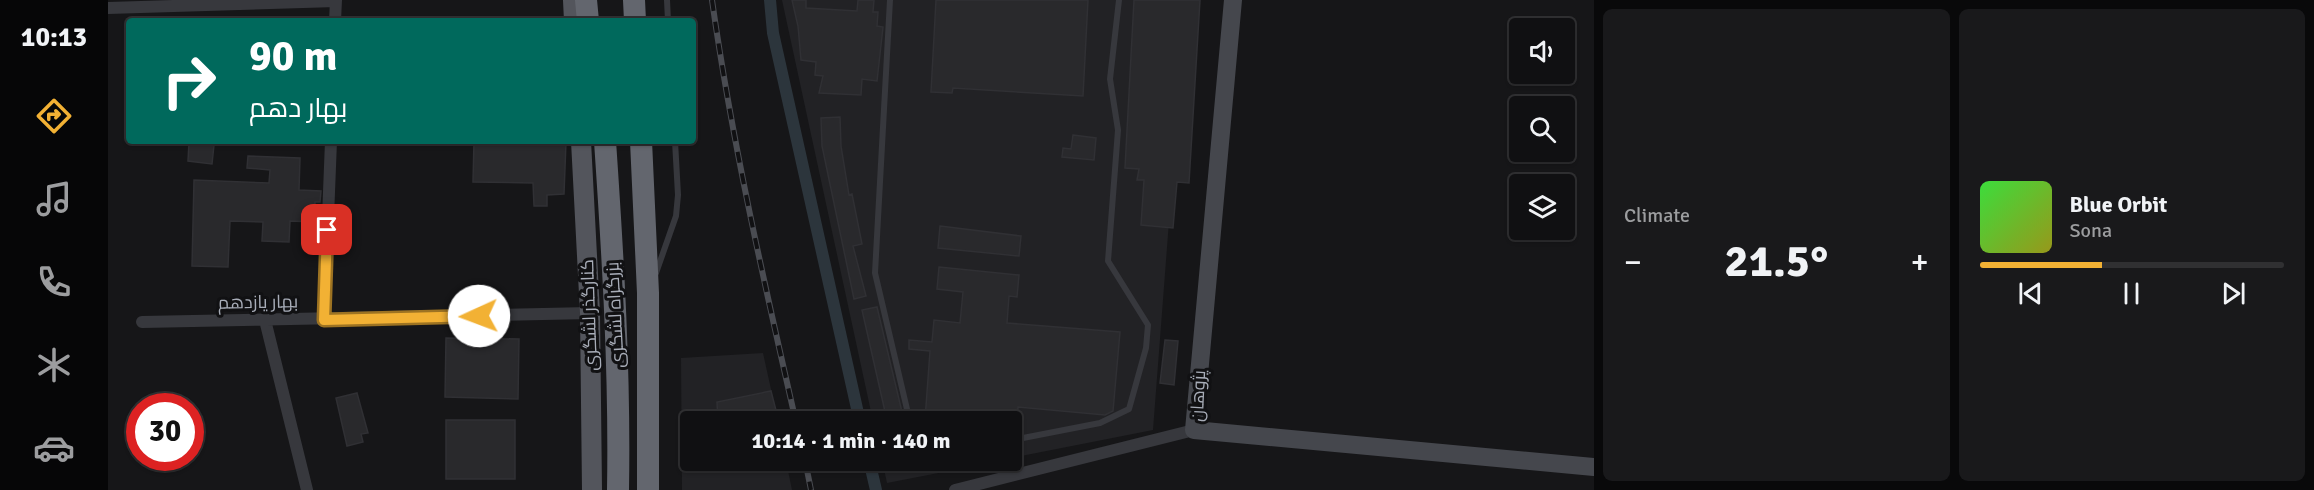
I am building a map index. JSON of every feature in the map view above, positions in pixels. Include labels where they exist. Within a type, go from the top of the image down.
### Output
[{"type":"highway","points":[[586,0],[588,18]]},
{"type":"highway","points":[[599,0],[601,18]]},
{"type":"highway","points":[[634,0],[635,18]]},
{"type":"highway","name":"بزرگراه لشگری","points":[[605,144],[616,304],[619,400],[618,490]]},
{"type":"highway","name":"بزرگراه لشگری","points":[[641,144],[648,293],[648,490]]},
{"type":"main road","points":[[573,0],[574,18]]},
{"type":"main road","name":"پژوهان","points":[[1233,0],[1194,429],[1594,467]]},
{"type":"main road","name":"کنارگذر لشگری","points":[[581,144],[590,313],[592,490]]},
{"type":"street","points":[[108,8],[336,0],[335,18]]},
{"type":"street","points":[[324,320],[331,144]]},
{"type":"street","name":"بهار یازدهم","points":[[142,322],[590,313]]},
{"type":"street","points":[[265,320],[307,490]]},
{"type":"street","points":[[955,490],[1194,429]]},
{"type":"lane","points":[[667,0],[668,18]]},
{"type":"lane","points":[[890,0],[875,273],[907,411]]},
{"type":"lane","points":[[1022,438],[1100,423],[1129,409],[1146,348],[1148,325],[1108,261],[1118,129],[1110,79],[1119,0]]},
{"type":"lane","points":[[648,293],[676,216],[678,195],[675,144]]},
{"type":"shaded area","points":[[782,0],[1186,0],[1153,430],[1022,456],[1022,411],[871,411]]},
{"type":"shaded area","points":[[763,353],[776,411],[681,411],[681,358]]},
{"type":"shaded area","points":[[682,471],[788,471],[792,490],[682,490]]},
{"type":"shaded area","points":[[884,471],[949,471],[887,483]]},
{"type":"building","points":[[792,0],[806,0],[806,8],[857,11],[858,0],[874,0],[873,12],[878,12],[877,26],[883,27],[877,81],[862,79],[861,95],[819,93],[823,76],[815,75],[816,62],[801,60],[798,26]]},
{"type":"building","points":[[936,0],[1088,0],[1083,96],[953,88],[952,93],[931,92]]},
{"type":"building","points":[[1134,0],[1200,0],[1189,183],[1177,182],[1173,228],[1141,225],[1144,180],[1137,180],[1139,169],[1125,168]]},
{"type":"building","points":[[840,117],[841,146],[849,195],[852,194],[862,244],[853,246],[866,296],[854,299],[822,146],[821,118]]},
{"type":"building","points":[[1073,135],[1096,138],[1094,160],[1062,157],[1063,148],[1071,149]]},
{"type":"building","points":[[189,144],[214,145],[212,164],[188,161]]},
{"type":"building","points":[[474,144],[566,144],[564,194],[547,195],[547,206],[534,206],[533,183],[473,182]]},
{"type":"building","points":[[248,156],[300,158],[299,190],[321,191],[320,202],[315,202],[315,222],[290,221],[289,242],[262,241],[263,222],[230,221],[228,267],[192,266],[194,180],[269,183],[270,170],[247,168]]},
{"type":"building","points":[[940,226],[1021,236],[1019,256],[938,248]]},
{"type":"building","points":[[939,267],[1019,275],[1017,297],[1009,296],[1007,323],[1120,332],[1113,411],[1105,415],[1018,407],[1018,411],[926,411],[930,351],[909,349],[909,340],[932,342],[934,320],[960,323],[963,292],[937,289]]},
{"type":"building","points":[[877,307],[902,411],[885,411],[862,310]]},
{"type":"building","points":[[446,338],[519,339],[518,399],[445,397]]},
{"type":"building","points":[[1165,340],[1178,341],[1174,385],[1160,383]]},
{"type":"building","points":[[771,391],[776,411],[717,411],[717,402]]},
{"type":"building","points":[[357,393],[368,433],[361,434],[363,442],[347,446],[336,398]]},
{"type":"building","points":[[446,420],[515,420],[515,479],[446,479]]},
{"type":"waterway","points":[[770,0],[773,33],[858,411]]},
{"type":"waterway","points":[[872,471],[876,490]]},
{"type":"railway","points":[[712,0],[739,159],[794,411]]},
{"type":"railway","points":[[807,471],[811,490]]},
{"type":"route","points":[[327,230],[324,320],[479,316]]}]
